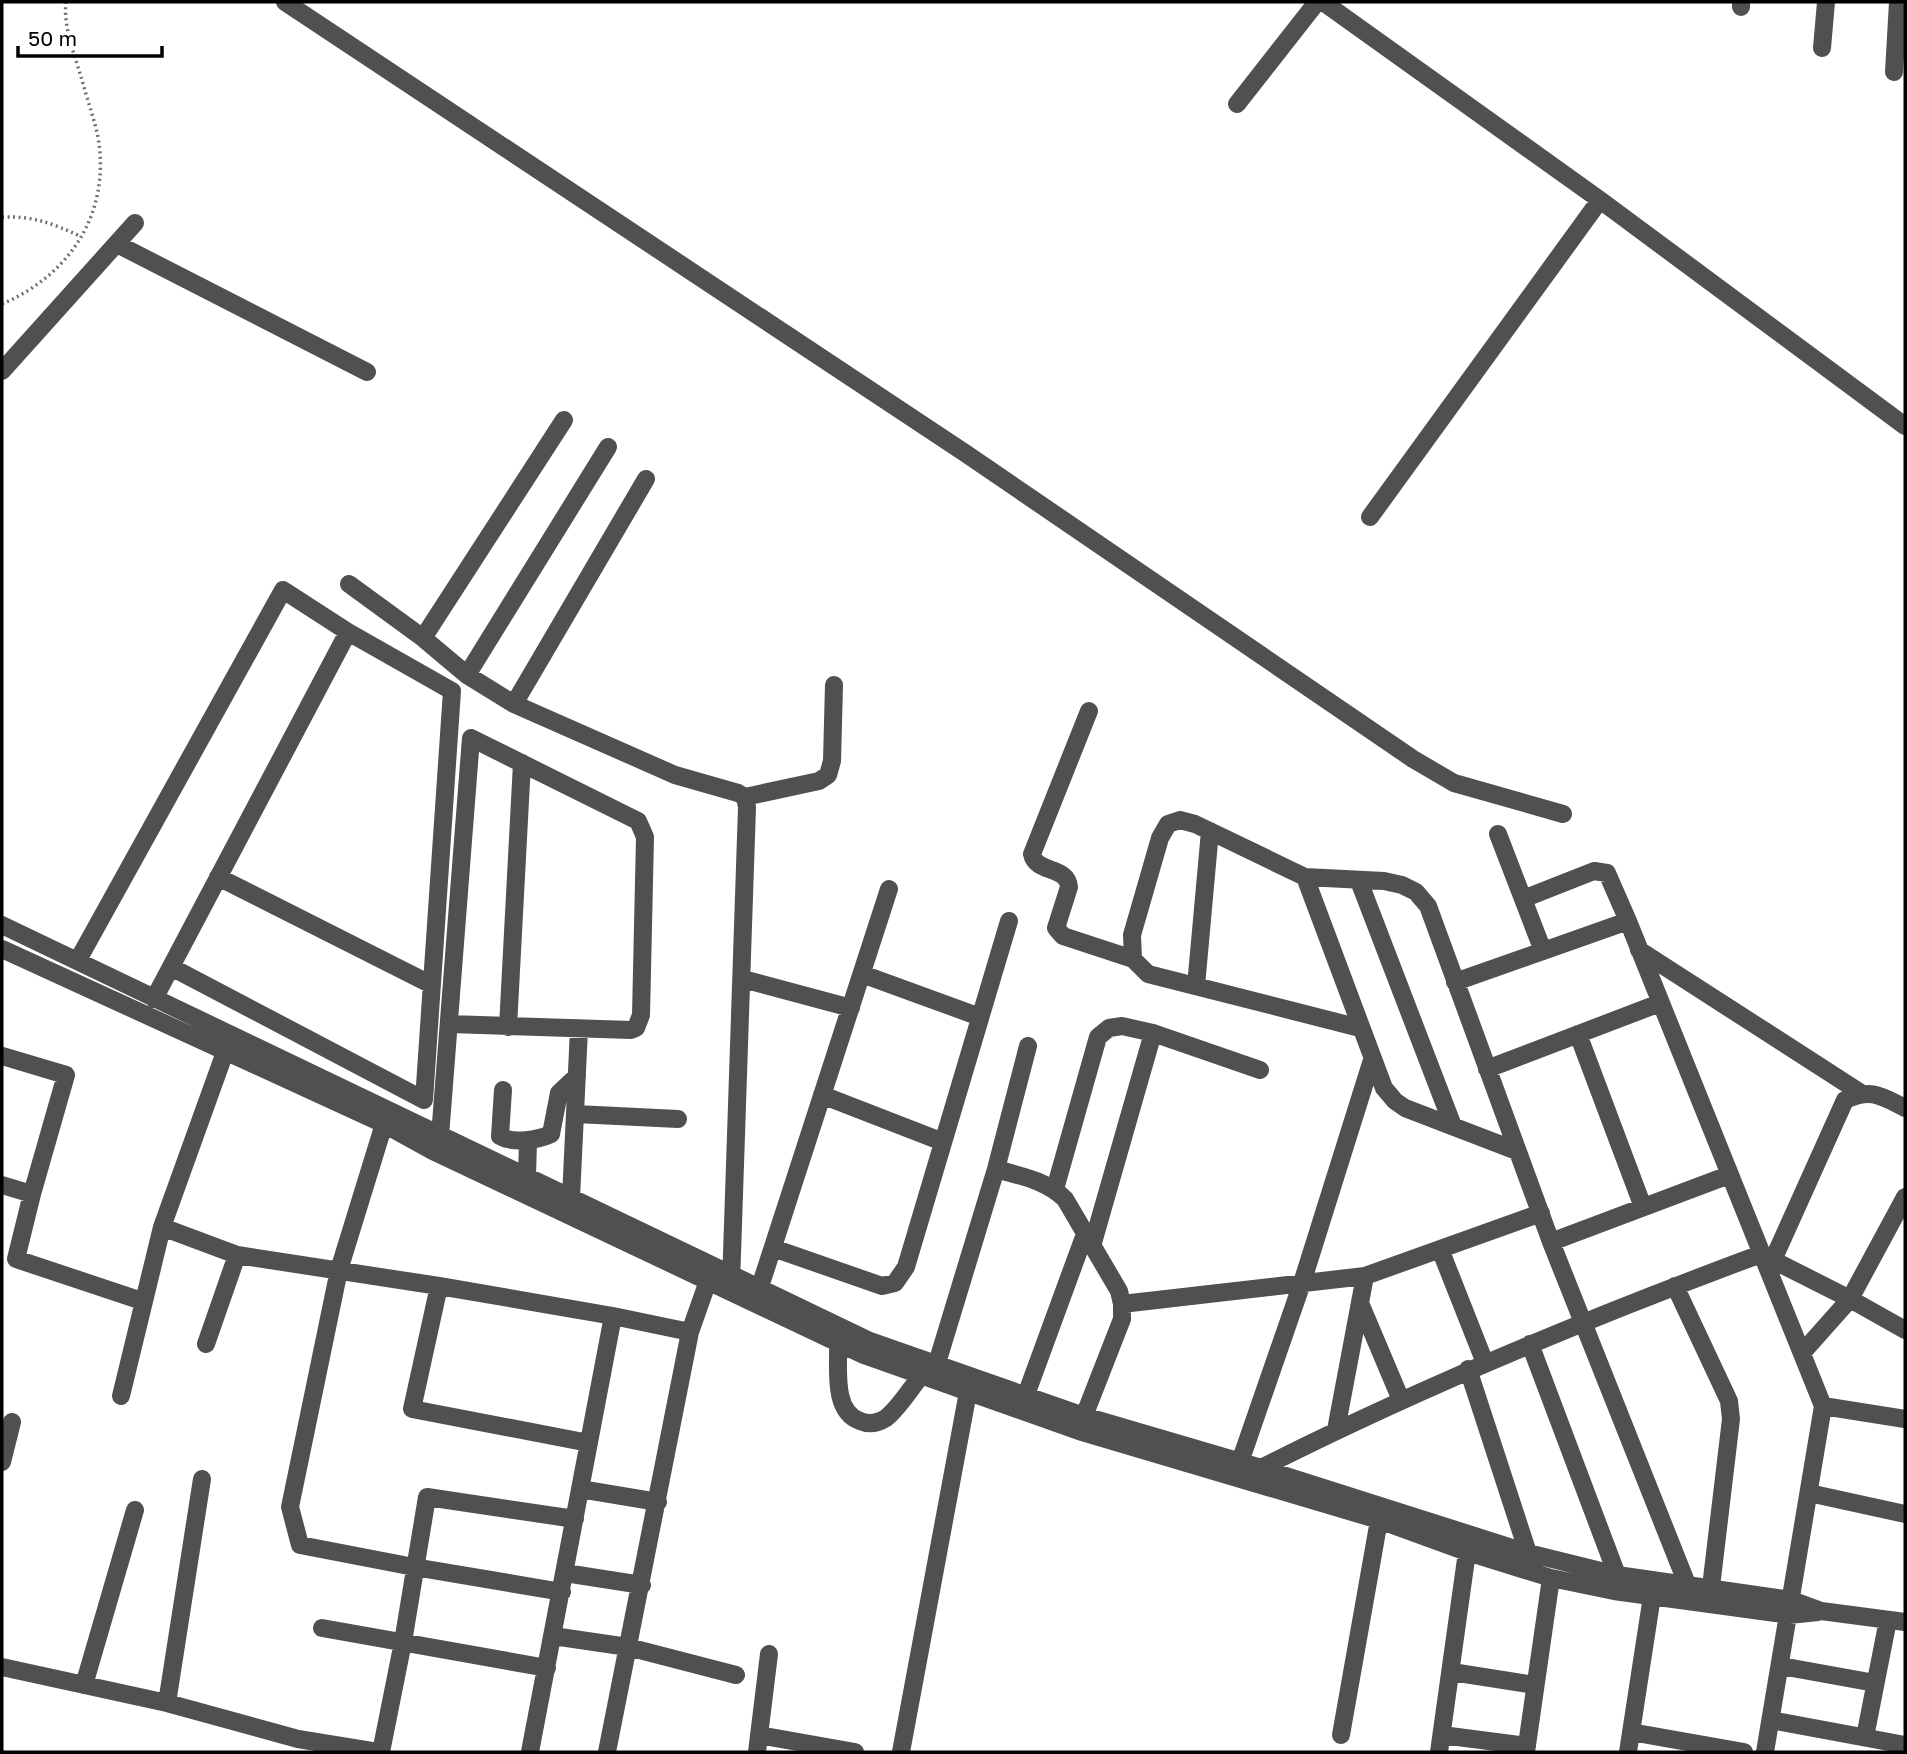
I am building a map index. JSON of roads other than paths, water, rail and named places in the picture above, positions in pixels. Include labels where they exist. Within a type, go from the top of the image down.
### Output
[{"type":"street","points":[[285,2],[965,453],[1413,760],[1454,783],[1563,814]]},
{"type":"street","points":[[1237,104],[1317,2]]},
{"type":"street","points":[[1323,2],[1600,200],[1905,426]]},
{"type":"street","points":[[1822,48],[1826,2]]},
{"type":"street","points":[[1894,72],[1898,2]]},
{"type":"street","points":[[1370,517],[1600,200]]},
{"type":"street","points":[[2,370],[135,223]]},
{"type":"street","points":[[117,244],[367,372]]},
{"type":"street","points":[[423,638],[564,420]]},
{"type":"street","points":[[467,675],[608,447]]},
{"type":"street","points":[[514,704],[646,480]]},
{"type":"street","points":[[349,584],[423,638],[467,675],[514,704],[675,775],[746,797],[819,781],[828,775],[832,761],[834,685]]},
{"type":"street","points":[[78,960],[283,590],[348,632],[452,691],[424,1100],[171,967]]},
{"type":"street","points":[[154,999],[348,632]]},
{"type":"street","points":[[1088,711],[1032,854],[1033,860],[1039,866],[1063,874],[1069,880],[1056,928],[1058,932],[1133,959],[1148,974],[1360,1028]]},
{"type":"street","points":[[440,1136],[471,738],[638,821],[645,837],[639,1023],[631,1030],[450,1024]]},
{"type":"street","points":[[508,1027],[522,763]]},
{"type":"street","points":[[731,1283],[743,979],[746,797]]},
{"type":"street","points":[[1133,959],[1132,935],[1160,838],[1168,824],[1180,820],[1210,831],[1305,877],[1384,881],[1416,892],[1428,906],[1551,1242],[1688,1584]]},
{"type":"street","points":[[1196,986],[1210,831]]},
{"type":"street","points":[[1498,834],[1543,951]]},
{"type":"street","points":[[1523,899],[1594,871],[1607,873],[1729,1175],[1767,1257],[1823,1406],[1765,1752]]},
{"type":"street","points":[[218,877],[432,985]]},
{"type":"street","points":[[1305,877],[1384,1088],[1405,1108],[1517,1151]]},
{"type":"street","points":[[1359,881],[1453,1126]]},
{"type":"street","points":[[757,1295],[889,889]]},
{"type":"street","points":[[773,1248],[882,1286],[895,1283],[906,1267],[1009,921]]},
{"type":"street","points":[[1455,982],[1628,921]]},
{"type":"street","points":[[2,925],[192,1017],[229,1042],[433,1151],[708,1281],[731,1283]]},
{"type":"street","points":[[2,948],[229,1042],[440,1136],[571,1198],[731,1283],[870,1341],[968,1392],[1082,1424],[1240,1462],[1528,1553],[1654,1587],[1896,1621],[1875,1683],[1865,1737]]},
{"type":"street","points":[[1639,950],[1861,1093],[1881,1096],[1905,1108]]},
{"type":"street","points":[[862,974],[980,1017]]},
{"type":"street","points":[[743,979],[851,1008]]},
{"type":"street","points":[[1487,1069],[1660,1003]]},
{"type":"street","points":[[1055,1189],[1098,1037],[1109,1028],[1122,1026],[1153,1033],[1260,1070]]},
{"type":"street","points":[[571,1198],[579,1029]]},
{"type":"street","points":[[1026,1395],[1088,1240],[1153,1033]]},
{"type":"street","points":[[1578,1034],[1643,1207]]},
{"type":"street","points":[[121,1396],[162,1227],[229,1042]]},
{"type":"street","points":[[838,1343],[841,1399],[844,1410],[853,1419],[865,1423],[877,1422],[887,1417],[929,1374],[996,1169],[1028,1046]]},
{"type":"street","points":[[2,1056],[66,1075],[32,1194],[9,1257],[142,1301]]},
{"type":"street","points":[[1240,1462],[1302,1283],[1372,1060]]},
{"type":"street","points":[[503,1090],[500,1136],[506,1139],[528,1140],[551,1134],[559,1093],[577,1076]]},
{"type":"street","points":[[1767,1257],[1845,1100],[1861,1093]]},
{"type":"street","points":[[822,1096],[943,1142]]},
{"type":"street","points":[[576,1114],[678,1119]]},
{"type":"street","points":[[384,1124],[339,1270],[290,1507],[300,1545],[562,1592]]},
{"type":"street","points":[[527,1177],[528,1140]]},
{"type":"street","points":[[996,1169],[1055,1189],[1065,1199],[1119,1292],[1122,1319],[1082,1424]]},
{"type":"street","points":[[1551,1242],[1729,1175]]},
{"type":"street","points":[[2,1185],[32,1194]]},
{"type":"street","points":[[1802,1353],[1850,1299],[1900,1216],[1905,1197]]},
{"type":"street","points":[[1122,1304],[1365,1276],[1541,1213]]},
{"type":"street","points":[[162,1227],[237,1255],[439,1286],[690,1332]]},
{"type":"street","points":[[1440,1250],[1476,1366],[1528,1553]]},
{"type":"street","points":[[206,1344],[237,1255]]},
{"type":"street","points":[[1261,1468],[1336,1430],[1476,1366],[1675,1286],[1767,1257],[1905,1330]]},
{"type":"street","points":[[1336,1430],[1365,1276]]},
{"type":"street","points":[[607,1752],[690,1332],[708,1281]]},
{"type":"street","points":[[439,1286],[412,1409],[589,1443]]},
{"type":"street","points":[[1675,1286],[1729,1401],[1731,1419],[1711,1587]]},
{"type":"street","points":[[757,1295],[838,1343],[929,1374],[1026,1395],[1082,1424],[1551,1578],[1614,1591],[1688,1584],[1711,1587],[1790,1608]]},
{"type":"street","points":[[1360,1303],[1401,1400]]},
{"type":"street","points":[[530,1752],[613,1316]]},
{"type":"street","points":[[1530,1344],[1617,1575]]},
{"type":"street","points":[[901,1752],[968,1392]]},
{"type":"street","points":[[1823,1406],[1905,1419]]},
{"type":"street","points":[[2,1462],[12,1422]]},
{"type":"street","points":[[167,1703],[202,1479]]},
{"type":"street","points":[[580,1489],[658,1502]]},
{"type":"street","points":[[1810,1493],[1905,1514]]},
{"type":"street","points":[[2,1667],[167,1703],[298,1739],[321,1748],[380,1752],[403,1642],[427,1497],[575,1519]]},
{"type":"street","points":[[84,1685],[135,1510]]},
{"type":"street","points":[[1341,1735],[1379,1520]]},
{"type":"street","points":[[1467,1552],[1441,1744],[1526,1749],[1551,1578]]},
{"type":"street","points":[[565,1573],[642,1585]]},
{"type":"street","points":[[1628,1752],[1654,1587]]},
{"type":"street","points":[[321,1628],[548,1668]]},
{"type":"street","points":[[554,1636],[628,1647],[736,1675]]},
{"type":"street","points":[[769,1654],[758,1744],[855,1752]]},
{"type":"street","points":[[1781,1666],[1875,1683]]},
{"type":"street","points":[[1452,1672],[1535,1685]]},
{"type":"street","points":[[1771,1720],[1905,1745]]},
{"type":"street","points":[[1631,1732],[1744,1752]]}]
